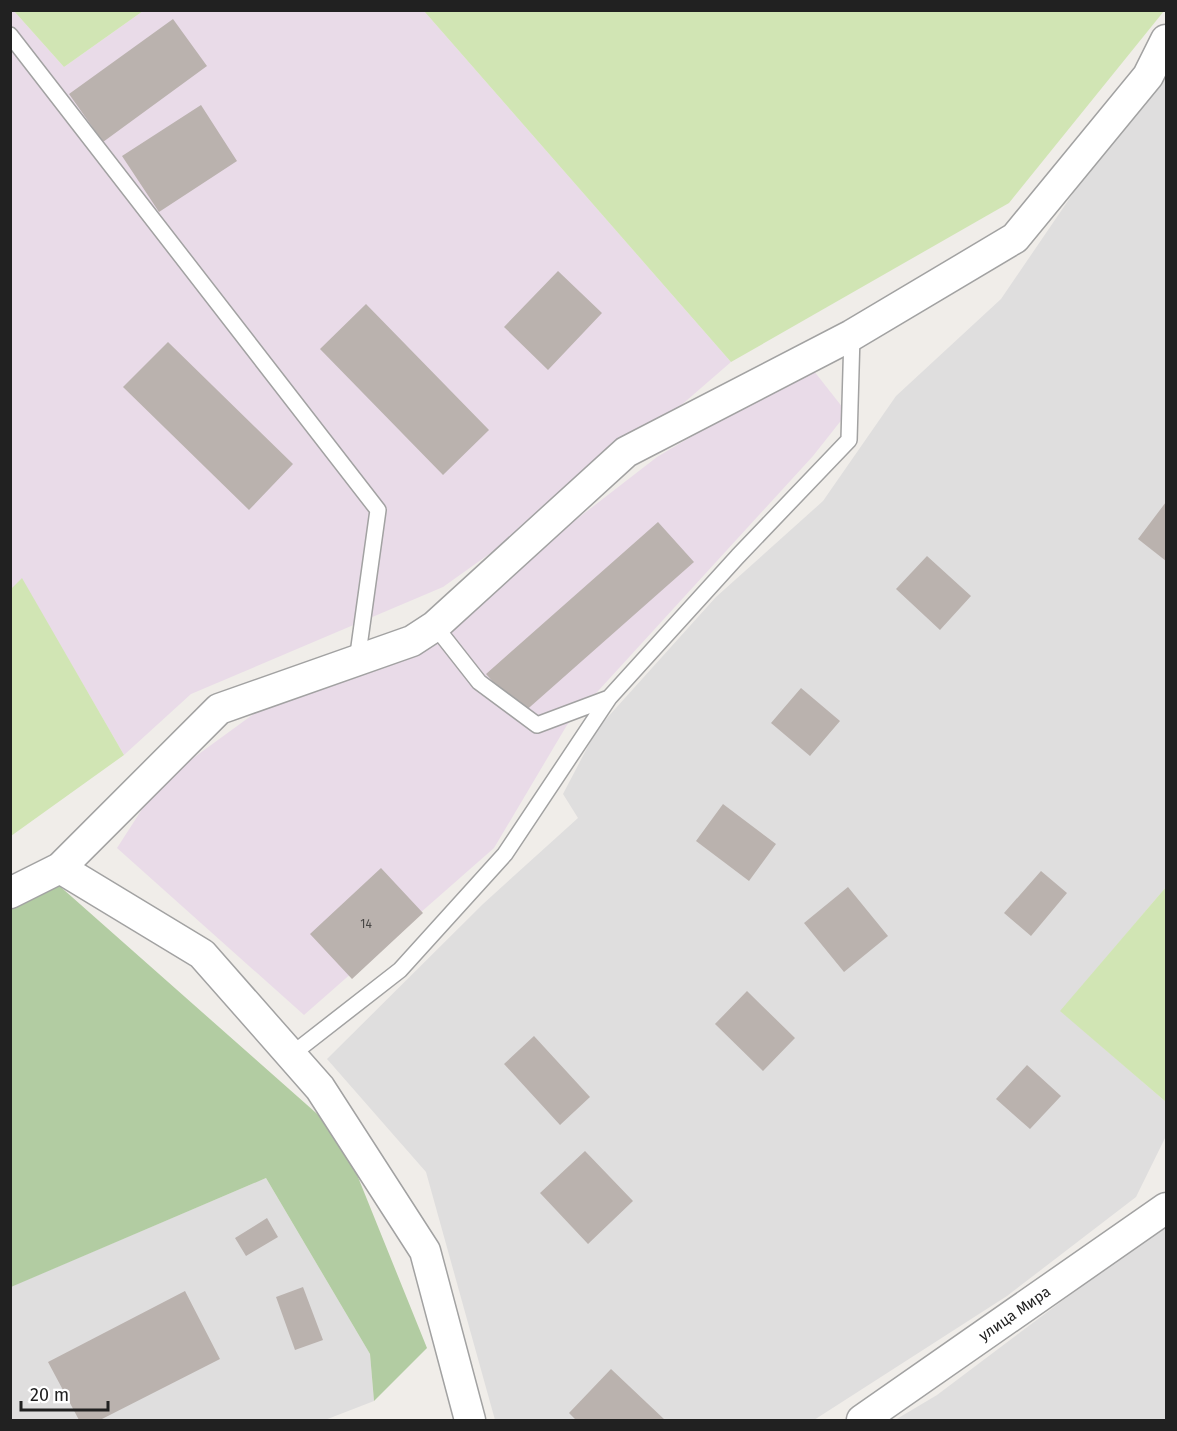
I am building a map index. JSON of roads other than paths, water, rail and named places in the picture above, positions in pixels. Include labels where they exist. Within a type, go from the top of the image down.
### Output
[{"type":"street","points":[[10,893],[60,868],[219,709],[412,641],[435,626],[626,452],[852,335],[1016,238],[1148,76],[1167,40]]},
{"type":"street","points":[[60,868],[202,954],[320,1088],[425,1251],[470,1420]]},
{"type":"street","name":"улица Мира","points":[[862,1420],[1167,1208]]},
{"type":"lane","points":[[10,34],[378,510],[357,661]]},
{"type":"lane","points":[[291,1056],[400,970],[505,854],[609,698],[738,556],[849,440],[852,335]]},
{"type":"lane","points":[[435,626],[479,682],[537,725],[609,698]]}]
